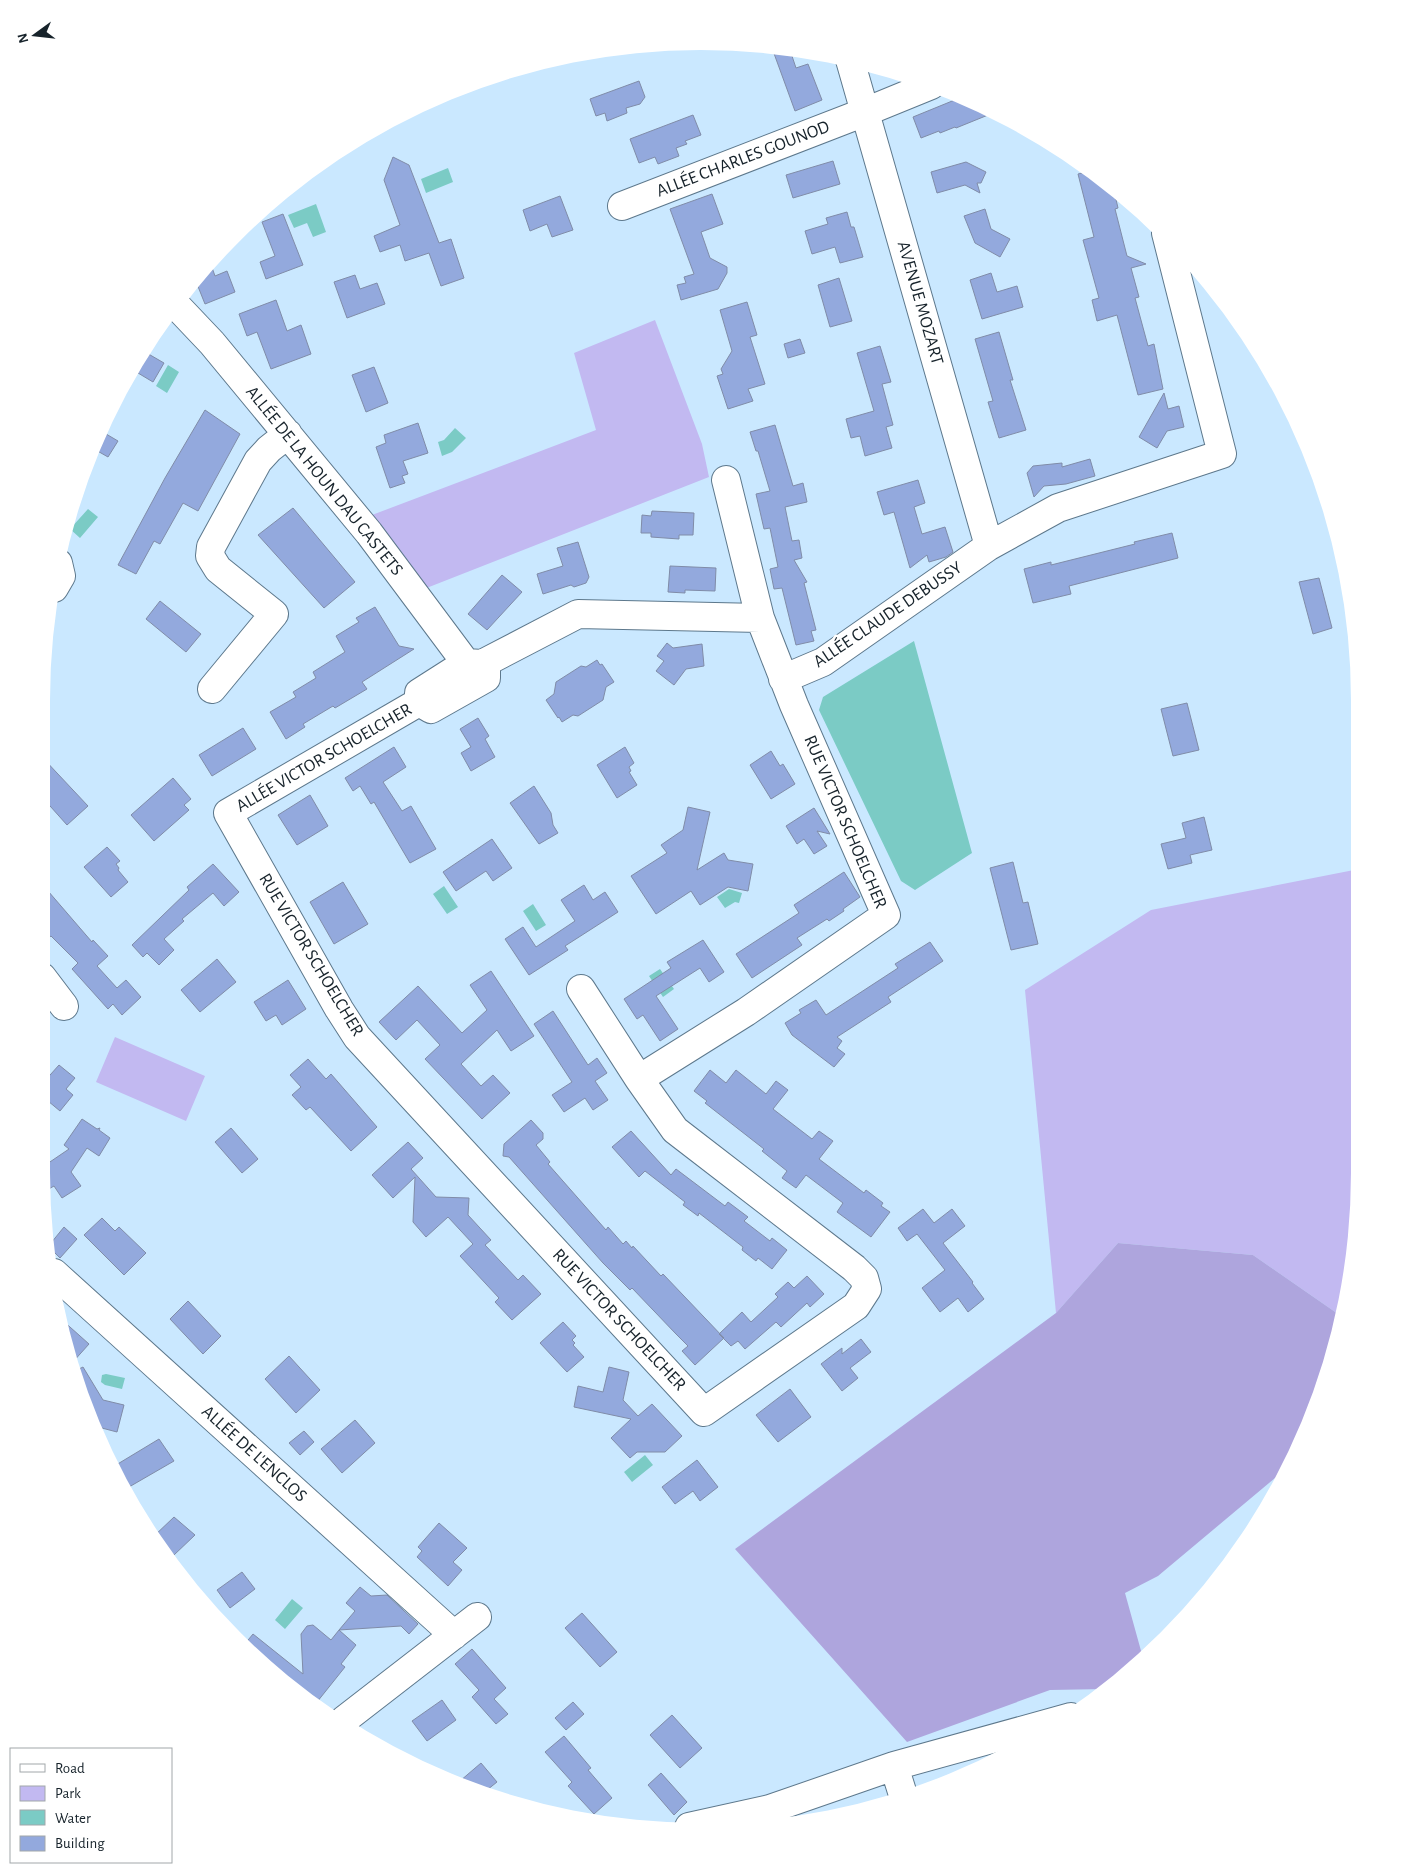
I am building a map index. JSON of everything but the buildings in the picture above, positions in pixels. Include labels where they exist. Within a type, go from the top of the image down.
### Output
[{"type":"street","name":"AVENUE MOZART","points":[[852,68],[989,546]]},
{"type":"street","name":"ALLÉE CHARLES GOUNOD","points":[[622,206],[921,89]]},
{"type":"street","name":"ALLÉE CLAUDE DEBUSSY","points":[[783,680],[823,662],[989,546],[1058,508],[1222,454],[1171,252]]},
{"type":"street","name":"ALLÉE DE LA HOUN DAU CASTETS","points":[[181,310],[212,343],[288,434],[474,664]]},
{"type":"street","points":[[212,690],[274,614],[218,569],[210,556],[211,547],[258,461],[269,449],[288,434]]},
{"type":"street","points":[[726,480],[760,618],[783,680]]},
{"type":"street","points":[[474,664],[578,614],[760,618]]},
{"type":"street","name":"ALLÉE VICTOR SCHOELCHER","points":[[228,813],[419,702],[419,693],[474,664]]},
{"type":"street","name":"RUE VICTOR SCHOELCHER","points":[[639,1079],[746,1012],[886,915],[783,680]]},
{"type":"street","name":"RUE VICTOR SCHOELCHER","points":[[228,813],[339,1009],[357,1037],[704,1412],[856,1306],[867,1289],[864,1278],[854,1268],[675,1130],[639,1079],[582,989]]},
{"type":"street","points":[[50,988],[64,1006]]},
{"type":"street","name":"ALLÉE DE L'ENCLOS","points":[[59,1277],[454,1634]]},
{"type":"street","points":[[347,1718],[477,1618]]},
{"type":"street","points":[[708,1823],[770,1809],[894,1766],[1042,1726]]},
{"type":"street","points":[[894,1766],[902,1791]]},
{"type":"green space","points":[[655,320],[702,444],[709,477],[424,589],[372,515],[596,430],[574,353]]},
{"type":"green space","points":[[1351,871],[1350,1215],[1336,1312],[1253,1255],[1118,1243],[1056,1313],[1025,990],[1151,910]]},
{"type":"green space","points":[[115,1037],[205,1076],[186,1121],[96,1082]]},
{"type":"shaded area","points":[[1118,1243],[1253,1255],[1336,1312],[1316,1382],[1301,1421],[1274,1479],[1158,1576],[1125,1593],[1141,1650],[1096,1689],[1050,1690],[907,1742],[735,1549],[1056,1313]]},
{"type":"water","points":[[448,168],[453,182],[426,193],[421,179]]},
{"type":"water","points":[[316,204],[326,232],[313,237],[307,223],[294,228],[288,215]]},
{"type":"water","points":[[168,365],[179,372],[167,393],[156,386]]},
{"type":"water","points":[[455,428],[466,438],[452,452],[442,456],[438,442],[444,440]]},
{"type":"water","points":[[88,509],[98,517],[80,538],[72,531],[75,524]]},
{"type":"water","points":[[914,641],[972,853],[915,890],[901,881],[819,710],[823,697]]},
{"type":"water","points":[[444,886],[458,907],[447,914],[433,894]]},
{"type":"water","points":[[729,889],[742,893],[739,903],[735,902],[725,908],[717,897]]},
{"type":"water","points":[[533,904],[546,925],[536,931],[523,911]]},
{"type":"water","points":[[660,969],[674,989],[663,997],[649,976]]},
{"type":"water","points":[[106,1374],[125,1378],[122,1389],[105,1385],[101,1382],[102,1375]]},
{"type":"water","points":[[645,1455],[653,1465],[632,1482],[624,1472]]},
{"type":"water","points":[[292,1599],[303,1608],[285,1629],[275,1620]]}]
